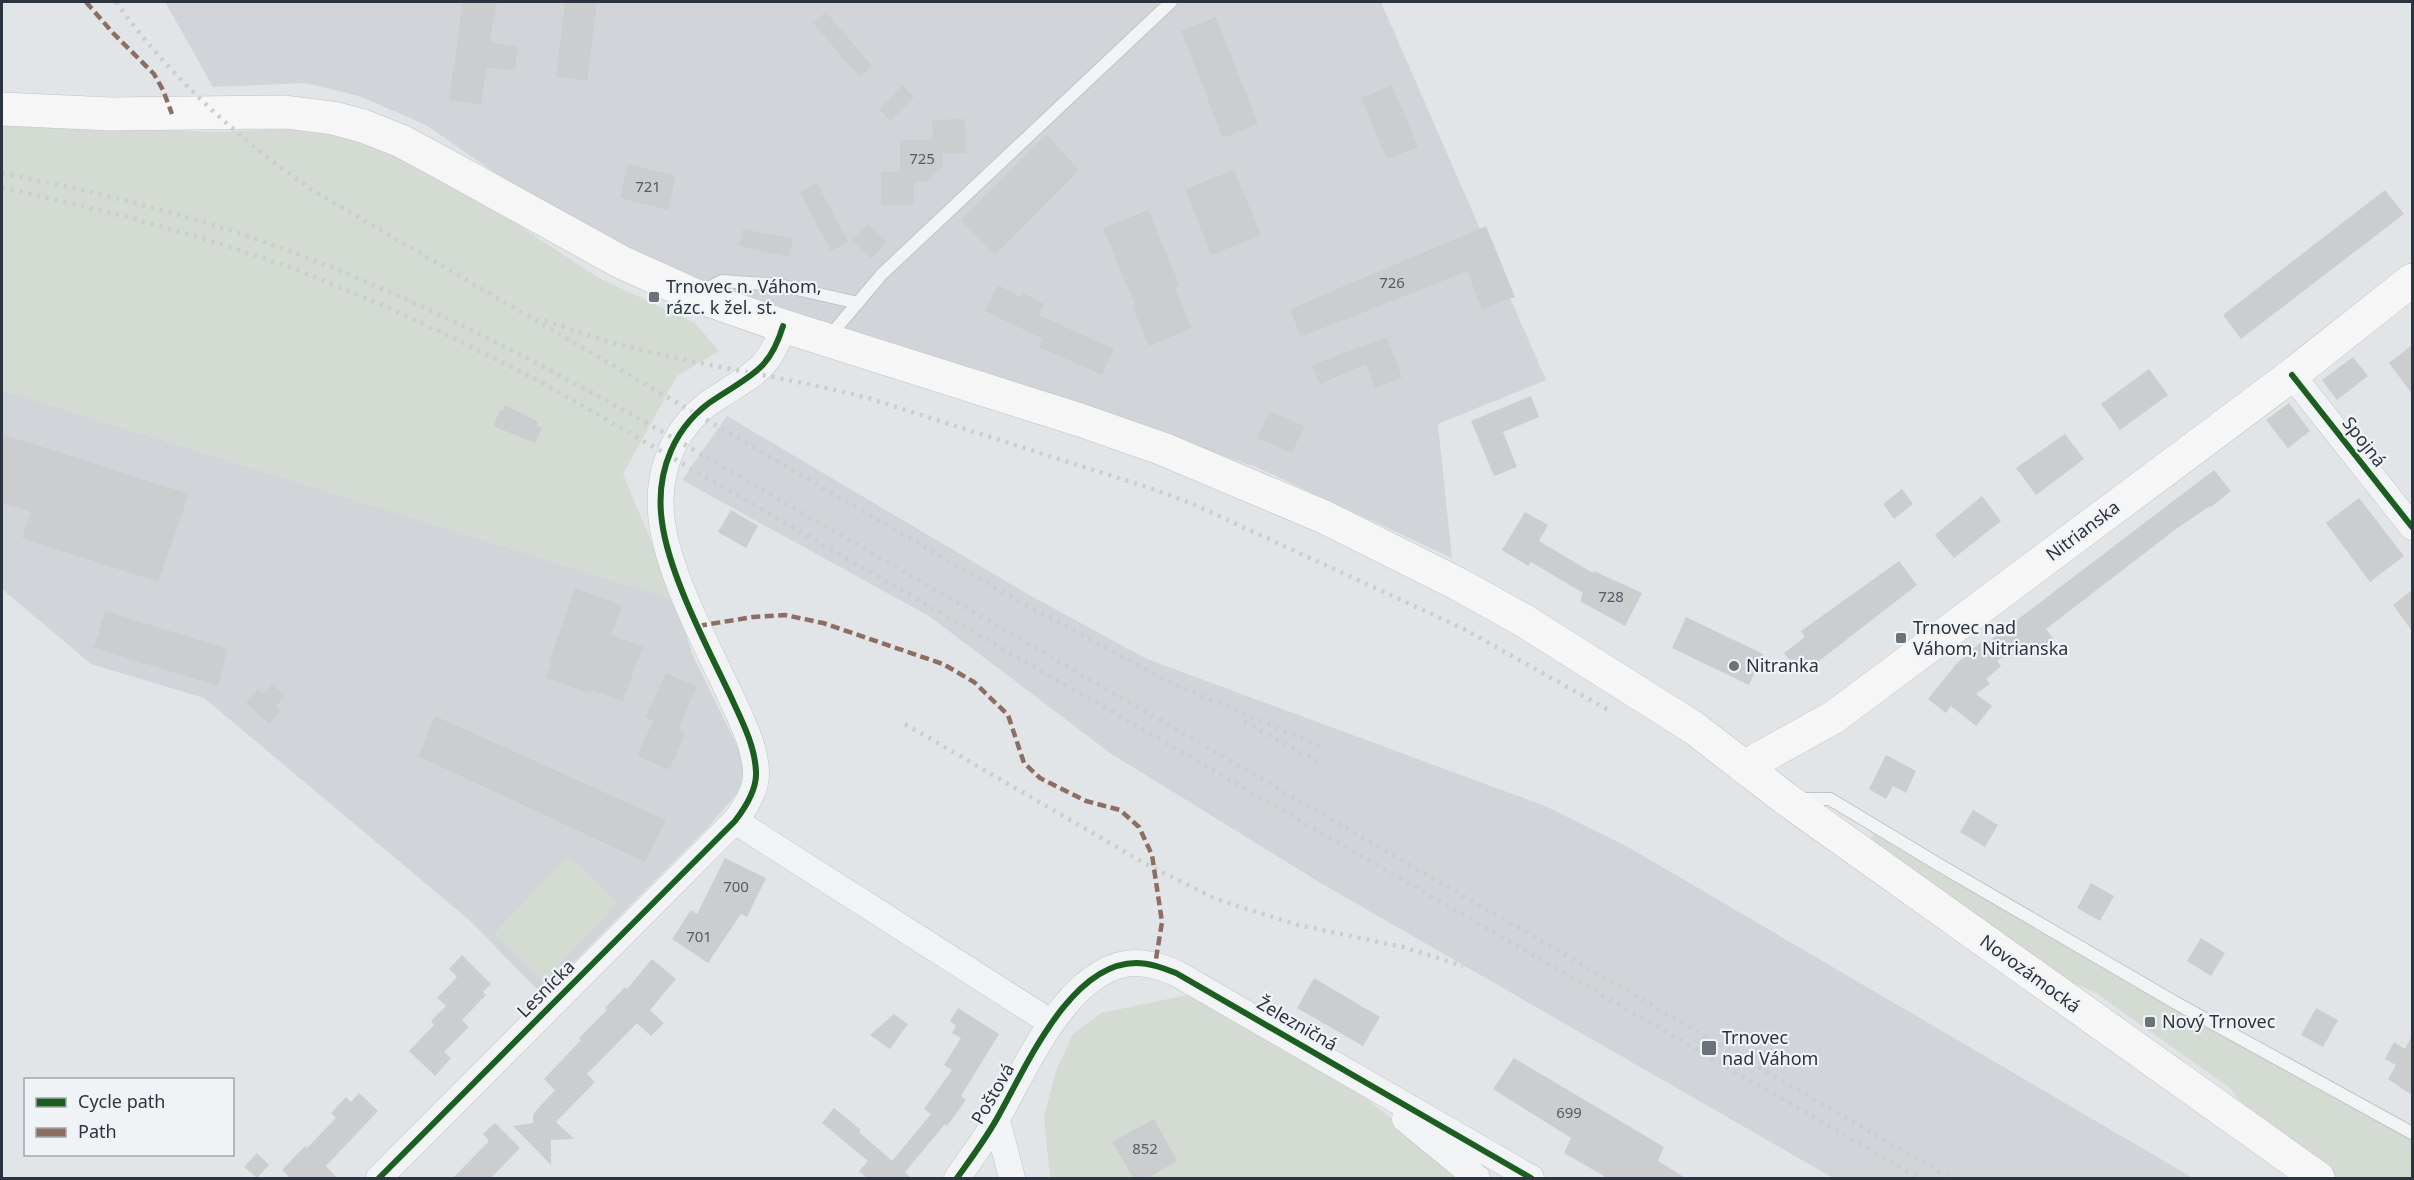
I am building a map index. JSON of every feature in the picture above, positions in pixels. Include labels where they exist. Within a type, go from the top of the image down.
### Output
[{"type":"main road","name":"Novozámocká","points":[[2,109],[111,114],[285,112],[347,121],[401,141],[576,239],[694,295],[1152,446],[1263,490],[1324,518],[1458,584],[1523,620],[1694,728],[1786,799],[2318,1179]]},
{"type":"main road","name":"Nitrianska","points":[[1744,767],[1834,717],[2292,375],[2412,280]]},
{"type":"street","name":"Lesnícka","points":[[379,1179],[735,821],[748,805],[757,775],[753,749],[698,626],[668,549],[660,508],[661,480],[669,454],[684,428],[716,397],[738,386],[766,362],[777,348],[783,326]]},
{"type":"street","name":"Spojná","points":[[2292,375],[2412,527]]},
{"type":"street","points":[[735,821],[1050,1022]]},
{"type":"street","name":"Železničná","points":[[1050,1022],[1080,989],[1098,976],[1134,963],[1155,965],[1184,977],[1531,1179]]},
{"type":"street","name":"Poštová","points":[[957,1179],[997,1120],[1050,1022]]},
{"type":"street","name":"Železničná","points":[[1345,1069],[1477,1179]]},
{"type":"street","points":[[997,1120],[1012,1179]]},
{"type":"lane","points":[[827,339],[882,274],[1171,2]]},
{"type":"lane","points":[[694,295],[722,281],[779,285],[858,303]]},
{"type":"lane","points":[[1786,799],[1830,799],[2176,1003],[2412,1133]]},
{"type":"shaded area","points":[[165,2],[1381,2],[1546,380],[1438,424],[1452,558],[1256,467],[650,263],[527,195],[426,125],[359,96],[305,83],[213,87]]},
{"type":"shaded area","points":[[2,121],[213,132],[309,128],[382,147],[434,170],[599,278],[695,323],[719,351],[677,376],[623,474],[676,600],[2,390]]},
{"type":"shaded area","points":[[2,390],[676,600],[692,654],[752,776],[709,826],[542,994],[468,919],[204,698],[91,664],[2,589]]},
{"type":"shaded area","points":[[727,416],[1031,596],[1147,659],[1545,806],[1628,847],[2193,1178],[1833,1178],[1324,885],[1110,753],[929,616],[682,480]]},
{"type":"shaded area","points":[[1874,833],[2412,1140],[2412,1178],[2338,1178],[2248,1112],[2230,1088],[2093,991],[2053,976],[1869,841]]},
{"type":"shaded area","points":[[568,855],[618,903],[543,982],[494,934]]},
{"type":"shaded area","points":[[1197,993],[1357,1091],[1465,1178],[1050,1178],[1044,1116],[1056,1071],[1073,1034],[1101,1013]]},
{"type":"building","points":[[463,2],[497,2],[490,42],[518,47],[515,71],[487,67],[481,105],[449,100]]},
{"type":"building","points":[[565,2],[597,2],[587,81],[556,77]]},
{"type":"building","points":[[826,12],[872,66],[859,77],[813,23]]},
{"type":"building","points":[[1216,17],[1258,124],[1223,138],[1181,31]]},
{"type":"building","points":[[902,85],[914,97],[891,121],[879,110]]},
{"type":"building","points":[[1392,85],[1418,147],[1387,159],[1361,98]]},
{"type":"building","points":[[965,119],[966,153],[943,153],[943,166],[927,182],[914,182],[914,205],[881,205],[881,172],[900,172],[900,140],[933,140],[932,120]]},
{"type":"building","points":[[1046,134],[1079,170],[995,255],[961,220]]},
{"type":"building","points":[[628,164],[676,176],[668,210],[620,198]]},
{"type":"building","points":[[1234,170],[1261,235],[1211,255],[1185,189]]},
{"type":"building","points":[[817,183],[848,242],[831,251],[800,192]]},
{"type":"building","points":[[2385,190],[2404,214],[2241,339],[2223,315]]},
{"type":"building","points":[[1148,210],[1180,286],[1175,288],[1192,328],[1149,346],[1132,306],[1135,305],[1103,228]]},
{"type":"building","points":[[868,224],[887,242],[871,259],[852,240]]},
{"type":"building","points":[[1486,226],[1515,297],[1482,309],[1467,271],[1301,337],[1290,309]]},
{"type":"building","points":[[743,229],[793,239],[789,257],[739,246]]},
{"type":"building","points":[[998,285],[1020,297],[1023,293],[1044,304],[1039,315],[1114,349],[1102,375],[1039,347],[1043,339],[985,311]]},
{"type":"building","points":[[1387,337],[1402,378],[1375,388],[1366,364],[1320,384],[1312,365]]},
{"type":"building","points":[[2412,345],[2412,394],[2389,363]]},
{"type":"building","points":[[2353,357],[2368,376],[2337,400],[2322,380]]},
{"type":"building","points":[[2149,369],[2168,395],[2120,430],[2101,404]]},
{"type":"building","points":[[1531,396],[1539,417],[1503,432],[1517,467],[1494,476],[1471,421]]},
{"type":"building","points":[[2289,403],[2310,431],[2288,448],[2266,420]]},
{"type":"building","points":[[505,405],[539,422],[537,426],[542,428],[535,443],[493,426],[500,410],[503,411]]},
{"type":"building","points":[[1269,411],[1304,426],[1292,453],[1257,438]]},
{"type":"building","points":[[2,434],[189,494],[158,582],[22,538],[31,512],[2,503]]},
{"type":"building","points":[[2065,434],[2084,459],[2036,495],[2016,468]]},
{"type":"building","points":[[2214,470],[2231,491],[2176,529],[2046,629],[2055,641],[2035,656],[2024,642],[1997,661],[2001,666],[1986,679],[1990,684],[1976,694],[1992,706],[1976,726],[1951,706],[1946,713],[1928,699],[1958,662],[1981,642],[1984,645]]},
{"type":"building","points":[[1902,489],[1913,504],[1894,519],[1883,504]]},
{"type":"building","points":[[1982,496],[2001,521],[1954,558],[1935,535]]},
{"type":"building","points":[[2359,498],[2404,556],[2370,582],[2326,523]]},
{"type":"building","points":[[731,510],[758,526],[746,548],[718,532]]},
{"type":"building","points":[[1525,512],[1548,525],[1539,541],[1593,573],[1594,571],[1642,593],[1625,626],[1580,601],[1583,593],[1531,562],[1528,566],[1502,550]]},
{"type":"building","points":[[1899,561],[1917,585],[1801,675],[1784,653],[1805,637],[1801,631]]},
{"type":"building","points":[[575,588],[622,605],[611,635],[643,646],[623,701],[592,690],[591,694],[546,678],[551,663],[549,662]]},
{"type":"building","points":[[2412,590],[2412,631],[2393,605]]},
{"type":"building","points":[[105,611],[228,649],[218,686],[94,648]]},
{"type":"building","points":[[1686,617],[1763,654],[1749,685],[1672,648]]},
{"type":"building","points":[[666,673],[697,687],[678,729],[686,733],[669,770],[637,756],[653,721],[645,717]]},
{"type":"building","points":[[272,684],[285,696],[276,706],[280,711],[269,724],[246,702],[258,689],[264,694]]},
{"type":"building","points":[[435,716],[666,820],[645,862],[418,756]]},
{"type":"building","points":[[1886,755],[1916,771],[1906,793],[1893,786],[1886,799],[1869,789]]},
{"type":"building","points":[[1973,810],[1998,825],[1985,847],[1960,832]]},
{"type":"building","points":[[725,858],[766,878],[747,917],[741,914],[708,963],[672,939],[691,910],[697,914]]},
{"type":"building","points":[[2091,883],[2114,896],[2100,921],[2077,908]]},
{"type":"building","points":[[2201,938],[2225,953],[2211,976],[2187,961]]},
{"type":"building","points":[[462,955],[491,984],[483,992],[486,995],[462,1020],[469,1027],[444,1052],[451,1058],[435,1076],[409,1051],[434,1025],[431,1021],[446,1006],[437,998],[457,977],[449,969]]},
{"type":"building","points":[[652,959],[676,979],[650,1010],[664,1023],[651,1036],[637,1023],[587,1074],[595,1082],[556,1122],[574,1139],[551,1140],[551,1165],[513,1126],[533,1123],[533,1114],[555,1090],[544,1079],[607,1010],[605,1008],[625,987],[627,989]]},
{"type":"building","points":[[1314,978],[1380,1017],[1363,1046],[1297,1008]]},
{"type":"building","points":[[958,1008],[999,1034],[961,1096],[966,1100],[947,1126],[945,1124],[905,1172],[912,1179],[868,1179],[859,1171],[868,1161],[822,1123],[834,1108],[861,1130],[859,1132],[892,1161],[931,1114],[924,1109],[952,1070],[944,1065],[961,1038],[952,1033],[956,1026],[950,1021]]},
{"type":"building","points":[[2316,1008],[2338,1020],[2323,1047],[2301,1035]]},
{"type":"building","points":[[894,1014],[908,1024],[890,1049],[870,1035]]},
{"type":"building","points":[[2412,1035],[2412,1095],[2388,1079],[2396,1065],[2385,1059],[2394,1042],[2405,1049]]},
{"type":"building","points":[[1514,1058],[1664,1147],[1658,1161],[1687,1179],[1609,1179],[1564,1153],[1571,1138],[1493,1089]]},
{"type":"building","points":[[359,1093],[378,1111],[326,1166],[338,1179],[291,1179],[282,1170],[336,1118],[331,1113],[346,1097],[351,1102]]},
{"type":"building","points":[[1154,1119],[1177,1161],[1146,1179],[1134,1179],[1112,1142]]},
{"type":"building","points":[[495,1123],[520,1148],[490,1179],[452,1179],[489,1141],[483,1134]]},
{"type":"building","points":[[257,1153],[269,1165],[257,1178],[244,1167]]},
{"type":"railway","points":[[116,2],[137,30],[182,81],[257,149],[312,190],[995,588],[1170,682],[1326,749]]},
{"type":"railway","points":[[2,173],[150,207],[259,240],[349,274],[505,347],[606,400],[706,457],[1950,1178]]},
{"type":"railway","points":[[2,188],[146,222],[286,266],[417,321],[543,383],[1919,1178]]},
{"type":"railway","points":[[545,320],[624,346],[868,398],[1156,490],[1195,505],[1464,629],[1612,712]]},
{"type":"railway","points":[[1244,722],[1319,762]]},
{"type":"railway","points":[[905,724],[1146,864],[1216,899],[1298,925],[1403,947],[1463,966]]},
{"type":"marked path","points":[[86,2],[154,74],[172,114]]},
{"type":"marked path","points":[[698,626],[753,617],[785,615],[823,623],[943,664],[974,682],[1008,715],[1024,763],[1040,778],[1086,801],[1120,810],[1139,827],[1152,855],[1162,922],[1155,965]]},
{"type":"cycle path","points":[[379,1178],[735,821],[750,798],[756,779],[753,752],[743,723],[690,610],[672,564],[662,522],[662,485],[665,468],[679,435],[703,408],[759,369],[772,352],[783,326]]},
{"type":"cycle path","points":[[2292,375],[2412,527]]},
{"type":"cycle path","points":[[957,1178],[990,1130],[1038,1044],[1072,998],[1091,980],[1113,967],[1136,963],[1176,973],[1531,1178]]},
{"type":"place","name":"Trnovec n. Váhom, rázc. k žel. st.","points":[[654,297]]},
{"type":"place","name":"Trnovec nad Váhom, Nitrianska","points":[[1901,638]]},
{"type":"place","name":"Nitranka","points":[[1734,666]]},
{"type":"place","name":"Nový Trnovec","points":[[2150,1022]]},
{"type":"place","name":"Trnovec nad Váhom","points":[[1709,1048]]}]
